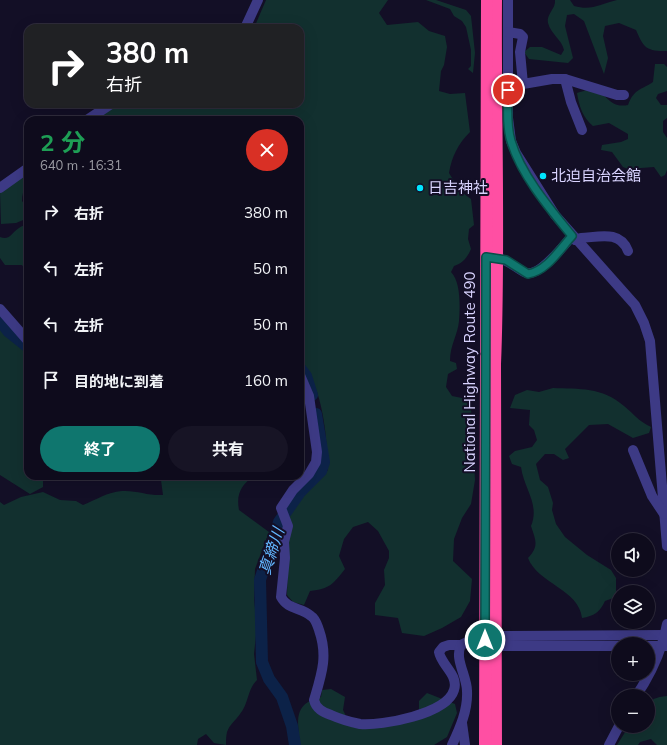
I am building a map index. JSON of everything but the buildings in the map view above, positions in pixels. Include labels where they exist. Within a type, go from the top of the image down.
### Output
[{"type":"highway","name":"National Highway Route 490","points":[[487,0],[492,257]]},
{"type":"highway","name":"National Highway Route 490","points":[[496,0],[492,257],[492,641],[496,745]]},
{"type":"highway","name":"National Highway Route 490","points":[[485,745],[492,641]]},
{"type":"street","points":[[247,24],[258,0]]},
{"type":"street","points":[[508,0],[508,118],[511,141],[519,160],[537,190],[574,238],[630,299],[644,323],[651,353],[667,546]]},
{"type":"street","points":[[508,32],[520,34],[523,37],[520,52],[523,84],[530,84],[540,80],[566,79],[617,95],[624,95]]},
{"type":"street","points":[[566,79],[571,102],[582,130]]},
{"type":"street","points":[[93,116],[105,108]]},
{"type":"street","points":[[0,188],[24,171]]},
{"type":"street","points":[[492,257],[514,263],[528,274],[533,273],[557,255],[574,238],[616,237],[625,244],[628,251]]},
{"type":"street","points":[[0,309],[24,336]]},
{"type":"street","points":[[304,385],[309,396],[318,452],[314,468],[304,478]]},
{"type":"street","points":[[633,450],[652,496],[664,514]]},
{"type":"street","points":[[303,480],[293,490],[281,508],[288,526],[284,542],[285,558],[281,597],[289,607],[311,616],[315,620],[323,641],[325,649],[324,663],[314,700],[315,704],[320,710],[341,720],[361,724],[383,723],[405,719],[442,704],[452,697],[455,688],[454,679],[443,662],[439,652],[443,647],[461,645],[471,640],[611,646]]},
{"type":"street","points":[[641,689],[664,646],[667,624]]},
{"type":"street","points":[[492,641],[666,634]]},
{"type":"street","points":[[452,745],[462,723],[467,691],[466,681],[458,653],[461,645]]},
{"type":"street","points":[[462,723],[465,745]]},
{"type":"street","points":[[609,745],[615,733]]},
{"type":"green space","points":[[266,0],[388,0],[379,13],[387,25],[418,22],[429,31],[445,36],[447,47],[444,65],[441,71],[439,91],[450,94],[465,93],[470,132],[456,151],[449,173],[460,191],[471,199],[474,225],[469,229],[468,239],[471,249],[466,258],[454,266],[451,272],[457,282],[460,302],[458,326],[450,355],[450,361],[456,363],[457,369],[448,374],[446,387],[452,396],[462,398],[471,408],[475,480],[471,504],[462,518],[454,539],[453,561],[472,579],[470,601],[461,617],[424,636],[402,633],[398,618],[375,615],[375,603],[385,585],[384,570],[389,558],[389,551],[378,531],[368,522],[353,527],[344,539],[339,556],[345,569],[334,582],[322,589],[310,591],[304,605],[293,602],[287,595],[289,515],[297,503],[328,470],[327,444],[323,414],[314,385],[304,368],[304,116],[100,116],[113,108],[304,108],[304,24],[256,24]]},
{"type":"green space","points":[[426,0],[436,0],[466,10],[471,16],[475,53],[473,73],[468,69],[471,66],[471,50],[466,27],[462,21],[454,16],[450,9]]},
{"type":"green space","points":[[555,0],[570,0],[574,6],[586,8],[617,0],[667,0],[667,51],[647,48],[641,41],[636,30],[619,23],[605,26],[603,36],[608,58],[604,74],[584,21],[574,14],[567,15],[565,26],[573,58],[568,63],[529,59],[524,52],[530,47],[542,47],[561,55],[564,50],[548,23],[548,17],[554,6]]},
{"type":"green space","points":[[655,64],[664,64],[667,67],[667,91],[658,94],[656,98],[661,105],[667,105],[667,118],[663,121],[663,132],[667,138],[667,170],[665,175],[661,177],[654,167],[628,169],[623,167],[612,152],[601,150],[602,145],[621,142],[628,139],[628,134],[609,123],[593,126],[582,111],[577,93],[588,90],[600,92],[611,102],[621,105],[628,105],[638,90],[653,82]]},
{"type":"green space","points":[[24,174],[22,201],[24,203],[24,220],[16,223],[1,224],[0,192]]},
{"type":"green space","points":[[23,226],[24,268],[22,265],[5,265],[0,258],[0,237],[9,237]]},
{"type":"green space","points":[[0,315],[24,345],[24,480],[43,480],[43,487],[30,494],[0,475]]},
{"type":"green space","points":[[553,388],[590,390],[599,392],[616,400],[639,420],[651,427],[649,433],[633,438],[608,424],[589,425],[565,449],[569,458],[563,460],[554,454],[545,454],[536,464],[540,480],[548,487],[553,503],[552,510],[556,524],[565,537],[587,555],[611,570],[611,577],[616,578],[616,585],[611,585],[611,599],[605,601],[596,613],[582,618],[579,608],[574,600],[540,574],[533,567],[528,558],[534,550],[536,543],[531,526],[534,511],[533,503],[521,467],[512,464],[509,456],[515,451],[532,447],[537,440],[534,430],[529,425],[530,410],[510,408],[515,395],[527,390],[539,392]]},
{"type":"green space","points":[[161,480],[248,480],[240,491],[238,499],[239,510],[269,532],[255,569],[254,600],[257,626],[254,654],[257,680],[251,688],[243,710],[228,729],[226,735],[226,745],[214,743],[206,734],[198,739],[197,745],[0,745],[0,502],[4,505],[21,497],[43,492],[60,500],[76,501],[83,505],[106,495],[122,491],[163,495]]},
{"type":"green space","points":[[331,689],[345,697],[343,710],[350,724],[419,716],[419,701],[427,693],[455,704],[457,713],[447,737],[434,745],[300,745],[298,721],[301,709],[305,704],[321,697],[322,690]]},
{"type":"green space","points":[[667,696],[667,745],[657,745],[651,739],[640,742],[638,745],[617,745],[625,733],[655,733],[655,699]]},
{"type":"waterway","name":"真締川","points":[[0,320],[8,331],[24,344]]},
{"type":"waterway","name":"真締川","points":[[304,373],[312,395]]},
{"type":"waterway","name":"真締川","points":[[295,745],[292,726],[282,697],[269,679],[262,662],[260,580],[279,522],[300,492],[321,471],[324,462],[316,414]]},
{"type":"place","name":"北迫自治会館","points":[[543,176]]},
{"type":"place","name":"日吉神社","points":[[420,188]]},
{"type":"route","points":[[485,640],[486,257],[506,260],[514,263],[528,274],[533,273],[557,255],[572,236],[537,190],[516,153],[508,130],[508,90]]}]
